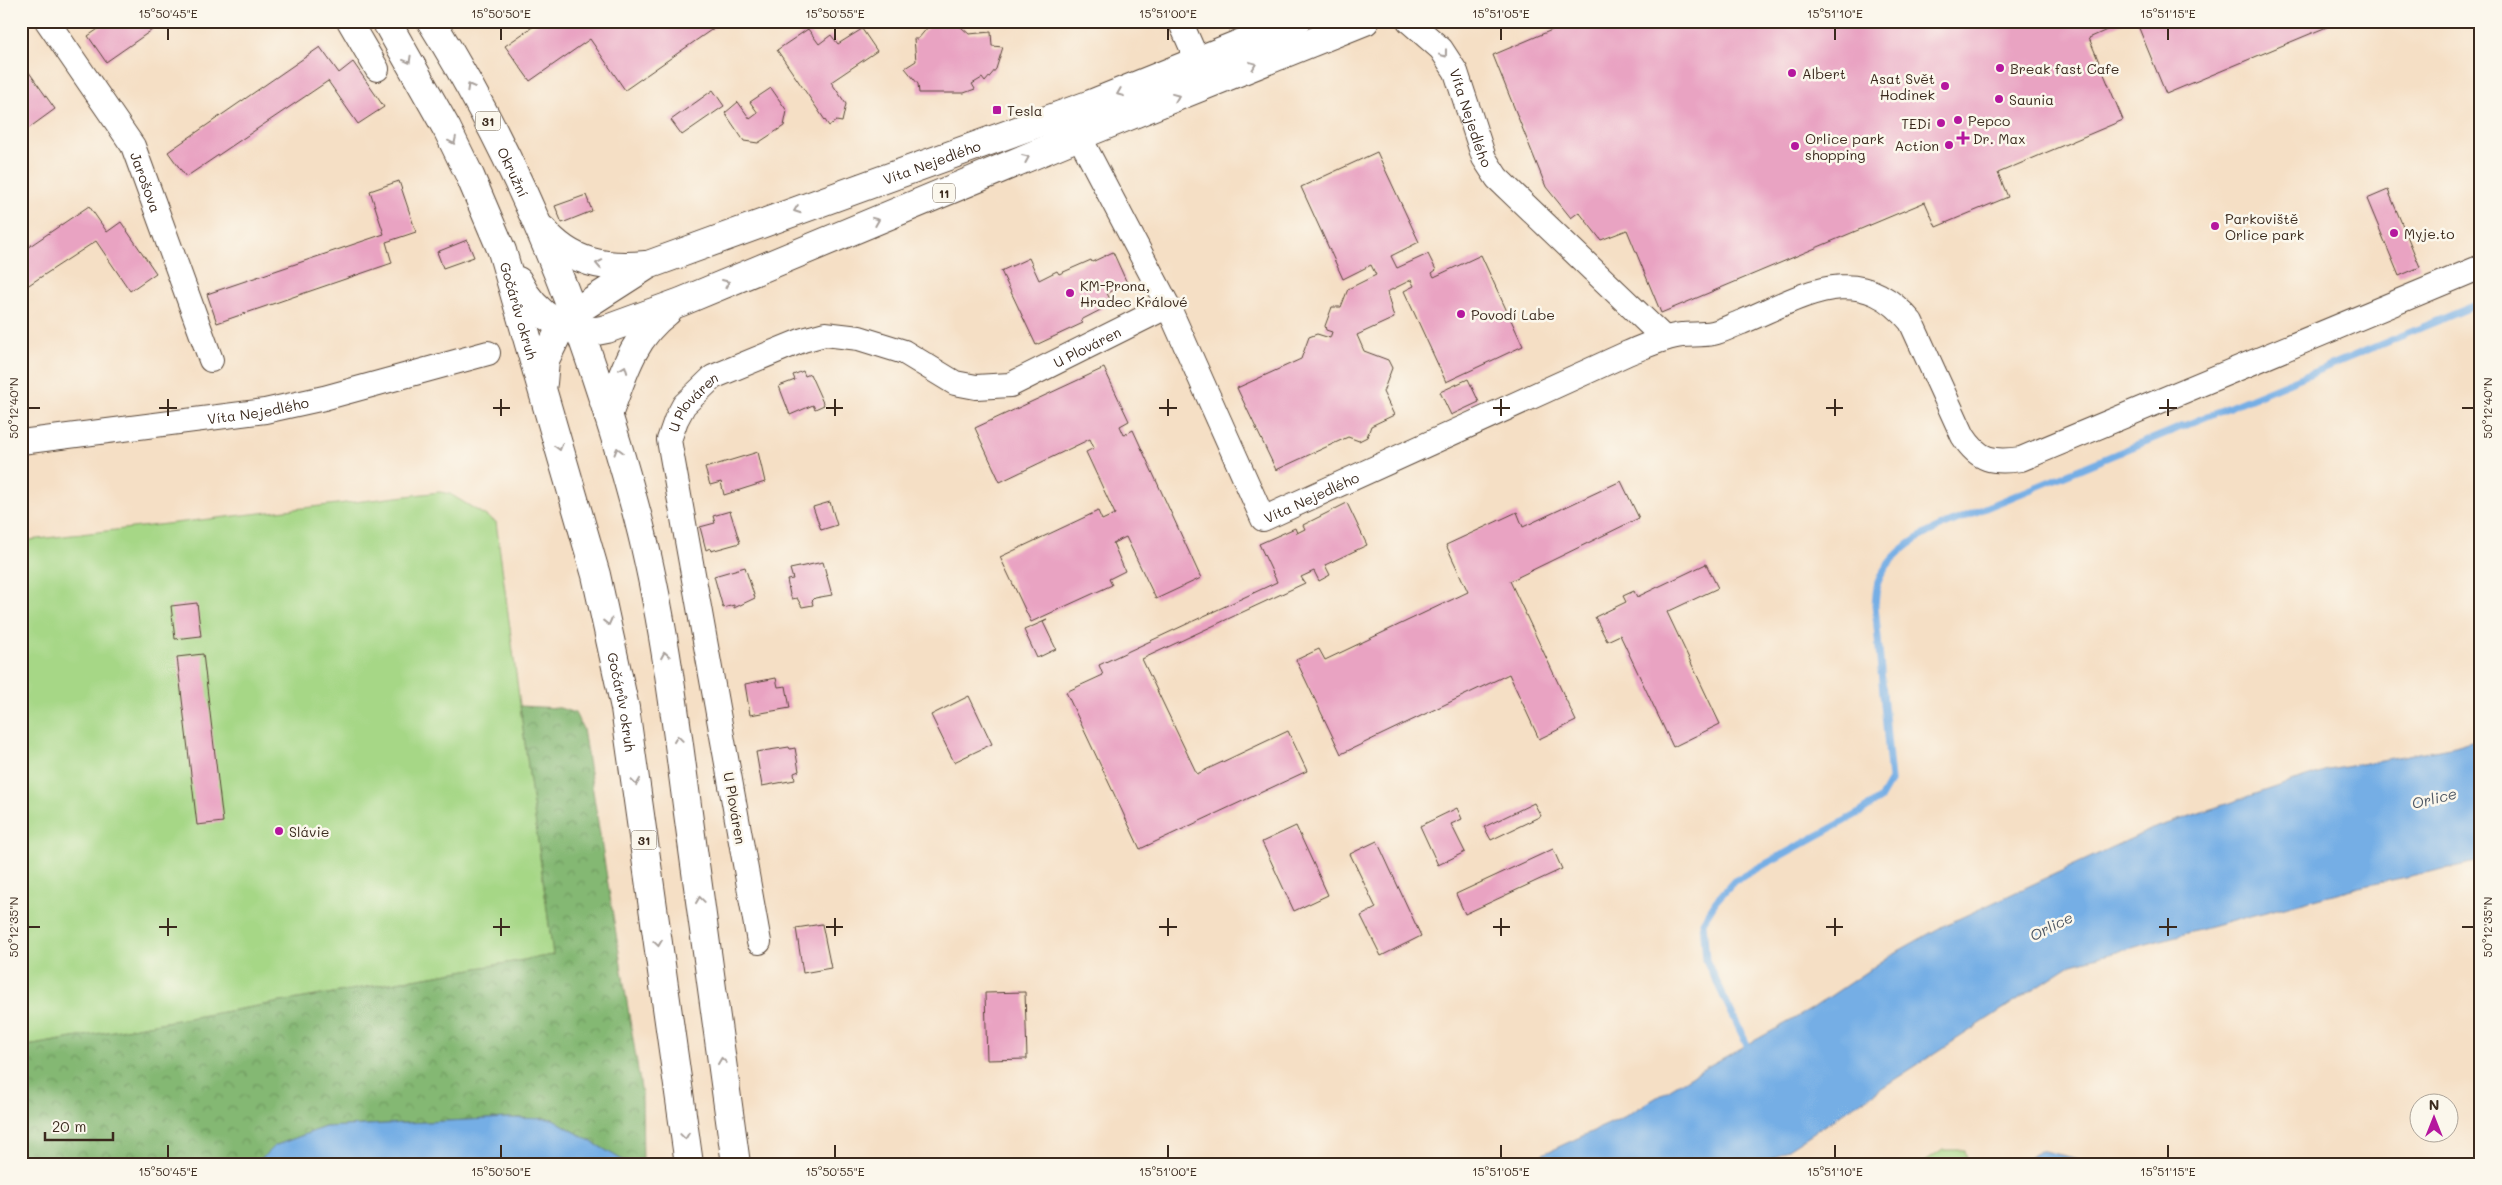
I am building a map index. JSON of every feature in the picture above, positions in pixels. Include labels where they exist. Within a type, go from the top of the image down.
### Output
[{"type":"main road","name":"31","points":[[386,21],[447,129],[474,183],[502,251]]},
{"type":"main road","name":"Okružní","points":[[431,21],[488,119],[538,224],[572,323]]},
{"type":"main road","name":"Víta Nejedlého","points":[[572,323],[637,272],[1059,116],[1198,62],[1296,21]]},
{"type":"main road","name":"11","points":[[572,323],[598,332],[681,302],[1080,136],[1365,21]]},
{"type":"main road","points":[[538,224],[563,250],[584,261],[622,267],[637,272]]},
{"type":"main road","points":[[502,251],[526,296],[544,314],[572,323],[545,360],[542,378],[545,400]]},
{"type":"main road","name":"Gočárův okruh","points":[[502,251],[596,575],[624,699],[689,1164]]},
{"type":"main road","points":[[608,415],[626,363],[638,342],[653,324],[681,302]]},
{"type":"main road","name":"31","points":[[572,323],[608,415],[638,519],[670,684],[736,1164]]},
{"type":"street","name":"Jarošova","points":[[47,21],[133,146],[211,360]]},
{"type":"street","points":[[349,21],[377,69]]},
{"type":"street","points":[[1180,21],[1198,62]]},
{"type":"street","name":"Víta Nejedlého","points":[[1408,21],[1437,45],[1456,72],[1484,158],[1497,178],[1664,338]]},
{"type":"street","name":"Víta Nejedlého","points":[[1080,136],[1168,306],[1263,519],[1664,338],[1714,333],[1821,289],[1846,285],[1878,293],[1902,311],[1911,322],[1963,436],[1971,448],[1983,457],[2000,462],[2021,459],[2481,267]]},
{"type":"street","name":"U Plováren","points":[[759,942],[669,440],[684,405],[713,377],[803,340],[825,334],[859,338],[904,352],[955,382],[976,387],[1010,385],[1168,306]]},
{"type":"street","name":"Víta Nejedlého","points":[[21,442],[265,411],[324,398],[488,353]]},
{"type":"green space","name":"Slávie","points":[[440,492],[450,494],[496,522],[553,955],[21,1047],[21,541]]},
{"type":"green space","points":[[520,706],[560,708],[575,713],[583,729],[642,1095],[643,1164],[629,1164],[553,1119],[508,1118],[325,1127],[274,1146],[256,1164],[21,1164],[21,1047],[553,955]]},
{"type":"green space","points":[[1943,1150],[1965,1150],[1968,1164],[1922,1164]]},
{"type":"water","name":"Orlice","points":[[2481,738],[2481,861],[2359,887],[2072,964],[1765,1164],[1507,1164],[1532,1159],[1624,1117],[1705,1068],[1810,1010],[1891,955],[1943,926],[2152,829],[2324,771],[2455,746]]},
{"type":"water","points":[[508,1118],[553,1119],[629,1164],[256,1164],[274,1146],[325,1127]]},
{"type":"water","points":[[2039,1150],[2079,1159],[2087,1164],[2022,1164]]},
{"type":"building","points":[[110,21],[165,21],[106,62],[88,36]]},
{"type":"building","points":[[541,21],[724,21],[625,90],[590,39],[530,81],[505,46]]},
{"type":"building","points":[[933,21],[954,21],[969,34],[991,32],[992,46],[1003,47],[996,69],[985,82],[982,78],[972,84],[975,89],[964,93],[919,93],[918,84],[905,68],[916,61],[914,39],[918,39]]},
{"type":"building","name":"Orlice park shopping","points":[[1573,21],[2127,21],[2089,38],[2123,120],[1998,173],[2008,197],[1936,227],[1925,202],[1661,313],[1627,230],[1601,240],[1579,212],[1571,218],[1546,187],[1493,55]]},
{"type":"building","points":[[2136,21],[2341,21],[2166,94]]},
{"type":"building","points":[[808,29],[819,44],[831,35],[838,44],[862,29],[877,51],[831,82],[846,104],[842,122],[836,121],[829,126],[777,50]]},
{"type":"building","points":[[320,47],[339,73],[353,62],[384,107],[358,124],[328,81],[186,177],[168,152]]},
{"type":"building","points":[[21,61],[55,109],[22,133],[21,132]]},
{"type":"building","points":[[771,88],[787,111],[784,126],[758,143],[744,141],[725,113],[738,102],[750,119],[758,113],[750,102]]},
{"type":"building","points":[[713,90],[724,106],[682,135],[671,120]]},
{"type":"building","points":[[1377,152],[1419,242],[1391,256],[1397,268],[1428,254],[1436,270],[1432,273],[1434,277],[1481,255],[1523,346],[1446,382],[1404,291],[1414,286],[1411,280],[1387,292],[1394,318],[1357,335],[1364,351],[1388,360],[1392,368],[1383,392],[1394,415],[1371,426],[1367,437],[1359,441],[1348,437],[1276,470],[1237,388],[1301,359],[1309,337],[1317,334],[1330,338],[1332,332],[1326,330],[1325,326],[1332,307],[1341,307],[1348,289],[1376,275],[1371,265],[1343,279],[1301,187]]},
{"type":"building","points":[[399,181],[416,232],[386,242],[392,263],[217,323],[207,294],[384,234],[370,191]]},
{"type":"building","name":"Myje.to","points":[[2388,190],[2420,267],[2399,276],[2367,199]]},
{"type":"building","points":[[586,195],[592,211],[562,223],[555,206]]},
{"type":"building","points":[[89,206],[107,232],[121,222],[156,273],[130,291],[96,241],[21,290],[21,252]]},
{"type":"building","points":[[467,240],[474,257],[443,268],[437,252]]},
{"type":"building","points":[[1113,252],[1127,283],[1107,293],[1112,304],[1081,320],[1083,323],[1036,345],[1001,271],[1029,258],[1039,280],[1057,271],[1059,274]]},
{"type":"building","points":[[1104,368],[1129,421],[1120,426],[1124,435],[1133,430],[1201,578],[1156,599],[1126,537],[1113,543],[1125,571],[1109,579],[1112,585],[1031,622],[1000,557],[1098,511],[1102,520],[1115,514],[1086,452],[1094,448],[1090,439],[1000,482],[975,428]]},
{"type":"building","points":[[803,371],[805,376],[810,374],[824,405],[815,409],[813,405],[790,415],[779,386],[795,380],[793,375]]},
{"type":"building","points":[[1468,379],[1479,402],[1451,415],[1440,392]]},
{"type":"building","points":[[758,452],[765,482],[724,495],[721,482],[710,485],[705,468]]},
{"type":"building","points":[[1621,481],[1639,518],[1510,581],[1576,721],[1539,739],[1509,674],[1341,754],[1296,660],[1319,649],[1325,660],[1468,592],[1446,545],[1517,512],[1523,527]]},
{"type":"building","points":[[830,502],[837,525],[821,530],[813,507]]},
{"type":"building","points":[[1347,503],[1367,545],[1325,565],[1330,575],[1319,581],[1314,571],[1301,577],[1305,583],[1142,659],[1197,774],[1288,731],[1307,771],[1140,849],[1066,692],[1103,675],[1099,665],[1277,582],[1259,544],[1295,528],[1297,533],[1305,529],[1303,525]]},
{"type":"building","points":[[730,511],[740,543],[711,551],[710,548],[706,550],[700,527],[715,523],[713,516]]},
{"type":"building","points":[[823,562],[832,595],[815,598],[812,601],[813,605],[802,607],[797,598],[792,599],[790,595],[787,580],[793,579],[790,569]]},
{"type":"building","points":[[1706,564],[1718,588],[1667,612],[1720,724],[1673,747],[1620,635],[1607,641],[1595,617],[1626,602],[1623,596],[1634,591],[1637,597]]},
{"type":"building","points":[[745,567],[755,598],[734,608],[734,605],[723,608],[714,576]]},
{"type":"building","points":[[197,603],[201,636],[175,639],[171,606]]},
{"type":"building","points":[[1047,620],[1043,622],[1056,649],[1037,658],[1024,630]]},
{"type":"building","points":[[203,654],[223,822],[197,825],[177,657]]},
{"type":"building","points":[[776,678],[778,687],[786,686],[790,708],[750,715],[745,684]]},
{"type":"building","points":[[969,696],[992,744],[954,762],[931,715]]},
{"type":"building","points":[[789,747],[790,749],[795,748],[799,771],[794,773],[795,780],[762,786],[756,752]]},
{"type":"building","points":[[1534,803],[1541,816],[1491,840],[1484,827]]},
{"type":"building","points":[[1457,808],[1462,819],[1451,824],[1465,852],[1438,865],[1420,826]]},
{"type":"building","points":[[1296,826],[1328,895],[1294,911],[1262,842]]},
{"type":"building","points":[[1377,841],[1421,936],[1381,956],[1361,916],[1376,908],[1350,854]]},
{"type":"building","points":[[1553,849],[1562,869],[1465,914],[1456,894]]},
{"type":"building","points":[[822,924],[831,968],[803,973],[796,928]]},
{"type":"building","points":[[1025,992],[1027,1059],[987,1060],[985,993]]},
{"type":"waterway","points":[[1751,1053],[1706,960],[1703,922],[1716,901],[1734,881],[1861,812],[1880,799],[1891,780],[1875,605],[1878,582],[1896,555],[1913,541],[1942,526],[2481,303]]},
{"type":"place","name":"Break fast Cafe","points":[[2000,68]]},
{"type":"place","name":"Albert","points":[[1792,73]]},
{"type":"place","name":"Asat Svět Hodinek","points":[[1945,86]]},
{"type":"place","name":"Saunia","points":[[1999,99]]},
{"type":"place","name":"Tesla","points":[[997,110]]},
{"type":"place","name":"Pepco","points":[[1958,120]]},
{"type":"place","name":"TEDi","points":[[1941,123]]},
{"type":"place","name":"Dr. Max","points":[[1963,138]]},
{"type":"place","name":"Action","points":[[1949,145]]},
{"type":"place","name":"Orlice park shopping","points":[[1795,146]]},
{"type":"place","name":"Parkoviště Orlice park","points":[[2215,226]]},
{"type":"place","name":"Myje.to","points":[[2394,233]]},
{"type":"place","name":"KM-Prona, Hradec Králové","points":[[1070,293]]},
{"type":"place","name":"Povodí Labe","points":[[1461,314]]},
{"type":"place","name":"Slávie","points":[[279,831]]}]
